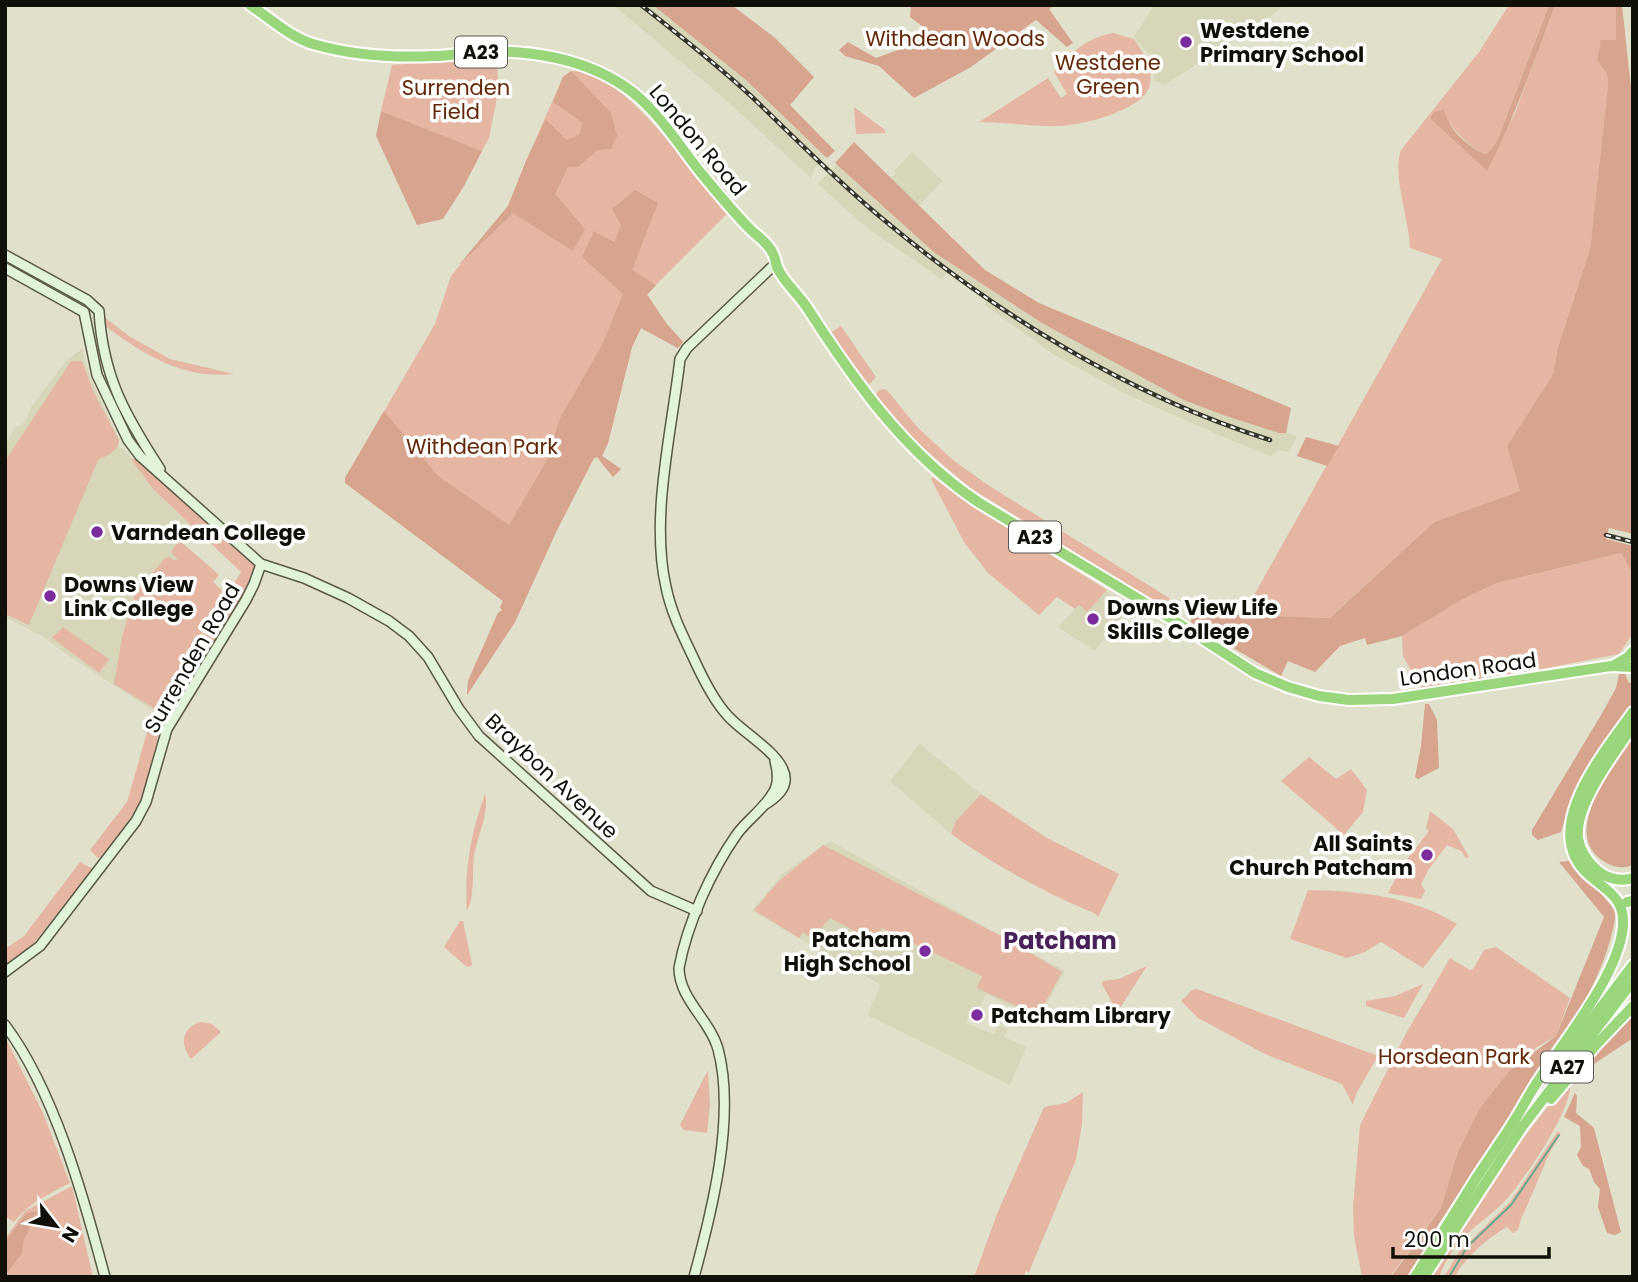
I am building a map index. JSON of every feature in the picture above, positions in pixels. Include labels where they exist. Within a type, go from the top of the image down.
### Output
[{"type":"highway","name":"London Road","points":[[250,5],[298,37],[338,50],[395,56],[434,56],[483,51],[528,53],[565,61],[604,75],[624,86],[639,98],[752,231],[763,240],[775,256],[779,272],[796,290],[852,373],[893,428],[919,455],[978,502],[1263,677],[1330,698],[1362,701],[1393,699],[1633,664]]},
{"type":"highway","name":"London Road","points":[[1611,666],[1622,661],[1632,651]]},
{"type":"highway","points":[[1632,651],[1633,664]]},
{"type":"highway","points":[[1625,899],[1588,874],[1577,860],[1571,846],[1570,822],[1590,777],[1633,712]]},
{"type":"highway","points":[[1629,879],[1594,866],[1585,856],[1578,830],[1588,797],[1633,726]]},
{"type":"highway","points":[[1625,899],[1616,884],[1629,879]]},
{"type":"highway","name":"A27","points":[[1415,1277],[1476,1177],[1596,993],[1608,970],[1623,928],[1625,899]]},
{"type":"highway","name":"A27","points":[[1511,1126],[1633,965]]},
{"type":"highway","name":"A27","points":[[1424,1277],[1549,1090],[1633,981]]},
{"type":"highway","name":"A27","points":[[1504,1154],[1595,1046],[1633,1006]]},
{"type":"street","points":[[5,255],[93,306],[85,316]]},
{"type":"street","points":[[694,1277],[720,1163],[723,1093],[720,1059],[713,1037],[680,978],[681,960],[713,874],[738,833],[778,794],[783,784],[783,766],[772,753],[727,715],[694,659],[669,601],[663,570],[664,472],[680,359],[687,348],[775,264]]},
{"type":"street","points":[[5,268],[100,324]]},
{"type":"street","name":"Surrenden Road","points":[[93,306],[99,311],[108,371],[118,398],[165,476]]},
{"type":"street","name":"Surrenden Road","points":[[5,972],[40,946],[136,821],[146,802],[167,729],[246,600],[261,564],[140,456],[128,440],[97,375],[85,316]]},
{"type":"street","name":"Braybon Avenue","points":[[261,564],[304,578],[348,598],[409,636],[428,657],[459,709],[479,736],[651,891],[697,911]]},
{"type":"street","points":[[5,1025],[46,1098],[76,1177],[105,1277]]},
{"type":"shaded area","points":[[613,5],[666,5],[707,32],[826,156],[815,168],[811,178],[718,93]]},
{"type":"shaded area","name":"Westdene Primary School","points":[[1154,5],[1284,5],[1259,25],[1165,85],[1155,81],[1149,55],[1134,37]]},
{"type":"shaded area","points":[[912,152],[943,181],[918,206],[891,179],[896,173],[894,171]]},
{"type":"shaded area","points":[[837,164],[956,263],[1288,426],[1287,433],[1297,436],[1289,452],[1279,450],[1270,456],[1233,441],[1128,395],[1056,356],[985,305],[987,301],[947,273],[941,279],[862,224],[818,184]]},
{"type":"shaded area","name":"Varndean College","points":[[82,349],[90,377],[119,440],[118,447],[124,449],[153,489],[193,527],[180,541],[219,575],[213,582],[226,594],[156,713],[44,637],[5,617],[5,444],[15,428],[25,422],[31,407],[67,360]]},
{"type":"shaded area","name":"Downs View Life Skills College","points":[[1106,591],[1131,606],[1095,651],[1058,627],[1079,605],[1087,611]]},
{"type":"shaded area","points":[[920,744],[981,794],[956,821],[951,834],[890,781]]},
{"type":"shaded area","name":"Patcham High School","points":[[830,841],[1065,971],[1037,1021],[986,994],[979,1009],[972,1007],[966,1023],[994,1034],[998,1025],[1008,1029],[1004,1037],[1026,1047],[1010,1085],[867,1015],[881,985],[752,911],[783,873]]},
{"type":"green space","name":"Withdean Woods","points":[[653,5],[733,6],[775,38],[814,77],[790,105],[835,151],[827,158],[746,80]]},
{"type":"green space","name":"Withdean Woods","points":[[911,5],[1054,5],[1049,9],[1073,43],[1067,47],[1036,20],[971,67],[914,98],[879,66],[845,56],[839,50],[848,42],[876,58],[898,50],[902,42],[923,27],[910,17]]},
{"type":"green space","points":[[1509,5],[1549,5],[1498,139],[1491,150],[1485,154],[1464,140],[1447,120],[1430,117],[1486,170],[1516,111],[1555,5],[1616,5],[1616,40],[1597,59],[1607,74],[1608,84],[1590,249],[1558,347],[1553,374],[1507,446],[1520,491],[1434,522],[1330,618],[1243,615],[1442,259],[1410,248],[1398,173],[1401,150],[1479,52]]},
{"type":"green space","points":[[1549,5],[1555,5],[1532,68],[1487,171],[1430,118],[1434,112],[1444,110],[1450,124],[1465,142],[1485,154],[1491,150],[1498,139]]},
{"type":"green space","points":[[1616,5],[1622,5],[1633,107],[1633,534],[1609,528],[1606,539],[1633,546],[1633,574],[1621,553],[1497,583],[1463,599],[1402,636],[1367,645],[1365,638],[1340,646],[1315,672],[1288,661],[1281,676],[1191,623],[1192,613],[1330,618],[1434,522],[1520,491],[1507,446],[1553,374],[1558,347],[1590,249],[1608,84],[1607,74],[1597,60],[1601,40],[1616,40]]},
{"type":"green space","name":"Westdene Green","points":[[1113,33],[1134,39],[1149,66],[1150,84],[1146,93],[1137,101],[1112,114],[1070,125],[979,122],[1048,78],[1061,98],[1067,94],[1054,72],[1080,47],[1095,38]]},
{"type":"green space","name":"Surrenden Field","points":[[496,57],[499,88],[489,138],[482,151],[381,111],[392,65]]},
{"type":"green space","name":"Withdean Park","points":[[571,71],[592,75],[613,87],[635,105],[727,214],[647,294],[666,323],[683,342],[678,348],[641,328],[632,347],[608,443],[602,456],[621,469],[613,477],[597,457],[594,458],[515,622],[467,695],[468,681],[498,613],[502,610],[500,607],[503,601],[345,483],[345,478],[435,324],[451,276],[508,206],[563,77]]},
{"type":"green space","points":[[571,71],[611,113],[617,136],[611,149],[598,150],[578,167],[568,167],[555,194],[585,229],[573,251],[513,213],[458,266],[508,206],[546,119],[566,140],[579,135],[583,123],[553,102],[563,77]]},
{"type":"green space","points":[[854,107],[885,130],[885,133],[856,134]]},
{"type":"green space","points":[[381,111],[482,151],[443,219],[417,225],[376,136]]},
{"type":"green space","points":[[854,142],[985,270],[1039,303],[1291,408],[1286,433],[1226,416],[1184,400],[1042,323],[935,253],[835,163]]},
{"type":"green space","points":[[635,190],[658,203],[632,270],[656,285],[647,295],[683,342],[678,348],[641,328],[632,347],[608,443],[602,456],[621,469],[613,477],[597,457],[594,458],[515,622],[467,695],[468,681],[498,613],[502,610],[500,607],[503,601],[345,483],[345,478],[384,411],[438,476],[509,525],[547,460],[560,418],[602,345],[623,294],[582,257],[594,231],[614,242],[621,225],[612,209]]},
{"type":"green space","points":[[104,317],[129,336],[170,359],[234,374],[197,373],[163,362],[101,323]]},
{"type":"green space","points":[[841,326],[876,377],[869,385],[830,333]]},
{"type":"green space","points":[[71,361],[82,361],[94,393],[119,440],[115,450],[98,460],[29,625],[5,614],[5,461]]},
{"type":"green space","points":[[883,389],[887,390],[917,427],[953,460],[985,483],[1169,598],[1170,604],[1164,608],[969,487],[915,441],[875,396]]},
{"type":"green space","points":[[1306,437],[1339,446],[1327,466],[1297,456]]},
{"type":"green space","points":[[137,458],[256,563],[227,626],[166,725],[151,721],[241,572],[153,489],[131,459]]},
{"type":"green space","points":[[933,477],[970,505],[1107,590],[1087,612],[1079,605],[1075,609],[1057,597],[1039,615],[988,573],[964,542],[931,479]]},
{"type":"green space","points":[[179,540],[219,575],[213,582],[226,594],[155,709],[114,684],[122,637],[135,594],[165,558],[176,561],[171,552]]},
{"type":"green space","points":[[1621,553],[1633,574],[1633,633],[1619,654],[1421,688],[1403,656],[1402,636],[1463,599],[1497,583]]},
{"type":"green space","points":[[63,627],[109,659],[99,673],[52,638]]},
{"type":"green space","points":[[1619,674],[1625,674],[1629,683],[1633,682],[1633,703],[1573,795],[1561,832],[1538,840],[1532,835],[1532,830],[1604,710],[1616,688]]},
{"type":"green space","points":[[1425,704],[1429,704],[1437,720],[1439,768],[1418,779],[1415,777]]},
{"type":"green space","points":[[148,729],[159,733],[143,802],[103,857],[98,858],[90,850],[127,802]]},
{"type":"green space","points":[[1633,736],[1633,865],[1619,867],[1598,857],[1589,844],[1587,829],[1589,813],[1596,796]]},
{"type":"green space","points":[[1309,757],[1336,779],[1351,769],[1367,790],[1363,812],[1344,835],[1281,781]]},
{"type":"green space","points":[[485,794],[485,816],[474,857],[472,892],[467,911],[470,851]]},
{"type":"green space","points":[[981,794],[1047,838],[1119,874],[1098,917],[1021,878],[951,834],[956,821]]},
{"type":"green space","points":[[1430,811],[1453,829],[1469,857],[1466,858],[1461,851],[1447,845],[1421,884],[1425,891],[1421,899],[1388,893],[1402,866],[1429,831],[1426,828]]},
{"type":"green space","points":[[823,845],[1005,938],[1062,972],[1038,1016],[977,988],[982,976],[882,928],[875,942],[830,918],[812,939],[803,932],[799,938],[754,910],[779,881]]},
{"type":"green space","points":[[1569,861],[1616,912],[1611,939],[1597,975],[1579,1011],[1438,1225],[1409,1277],[1391,1277],[1441,1208],[1457,1154],[1479,1109],[1510,1070],[1556,1036],[1604,917],[1559,862]]},
{"type":"green space","points":[[80,862],[93,869],[30,948],[5,966],[5,949],[24,936]]},
{"type":"green space","points":[[1308,890],[1366,894],[1403,901],[1457,924],[1423,968],[1381,942],[1365,952],[1347,958],[1290,939]]},
{"type":"green space","points":[[460,921],[463,921],[472,964],[467,967],[444,947]]},
{"type":"green space","name":"Horsdean Park","points":[[1496,947],[1570,998],[1556,1036],[1537,1047],[1510,1070],[1479,1109],[1457,1154],[1441,1208],[1390,1277],[1362,1277],[1354,1236],[1353,1207],[1360,1125],[1404,1037],[1450,958],[1470,970],[1484,950]]},
{"type":"green space","points":[[1147,966],[1120,1008],[1116,1010],[1102,984],[1103,981],[1119,979]]},
{"type":"green space","points":[[1423,984],[1404,1018],[1366,1006],[1366,1001],[1395,996]]},
{"type":"green space","points":[[1197,989],[1378,1056],[1356,1094],[1353,1105],[1342,1084],[1265,1054],[1198,1018],[1181,1001],[1192,990]]},
{"type":"green space","points":[[1633,1012],[1633,1038],[1585,1070],[1581,1068]]},
{"type":"green space","points":[[201,1022],[212,1024],[221,1032],[191,1059],[185,1048],[184,1037],[190,1028]]},
{"type":"green space","points":[[5,1037],[43,1113],[70,1183],[33,1204],[14,1222],[5,1216]]},
{"type":"green space","points":[[708,1070],[710,1106],[707,1133],[684,1130],[680,1125]]},
{"type":"green space","points":[[1570,1078],[1570,1090],[1558,1123],[1525,1176],[1506,1200],[1458,1244],[1439,1277],[1429,1277],[1497,1172]]},
{"type":"green space","points":[[1083,1092],[1082,1124],[1076,1160],[1029,1272],[1026,1271],[1023,1277],[974,1277],[997,1214],[1044,1107],[1066,1103]]},
{"type":"green space","points":[[1575,1093],[1576,1113],[1594,1128],[1621,1232],[1615,1235],[1607,1233],[1598,1207],[1600,1189],[1577,1155],[1581,1147],[1580,1126],[1564,1117]]},
{"type":"green space","points":[[1558,1131],[1561,1134],[1550,1152],[1518,1230],[1513,1233],[1507,1227],[1499,1232],[1471,1255],[1454,1277],[1444,1277],[1459,1252],[1510,1202]]},
{"type":"green space","points":[[72,1186],[93,1277],[5,1277],[5,1239],[25,1211]]},
{"type":"green space","points":[[37,1212],[23,1242],[22,1253],[5,1276],[5,1242],[26,1214]]},
{"type":"waterway","points":[[1449,1277],[1467,1247],[1511,1205],[1559,1135]]},
{"type":"railway","points":[[641,5],[738,84],[878,215],[968,285],[1015,317],[1113,375],[1165,400],[1270,440]]},
{"type":"railway","points":[[1606,535],[1633,542]]},
{"type":"place","name":"Westdene Primary School","points":[[1186,42]]},
{"type":"place","name":"Varndean College","points":[[97,532]]},
{"type":"place","name":"Downs View Link College","points":[[50,596]]},
{"type":"place","name":"Downs View Life Skills College","points":[[1093,619]]},
{"type":"place","name":"All Saints Church Patcham","points":[[1427,855]]},
{"type":"place","name":"Patcham High School","points":[[925,951]]},
{"type":"place","name":"Patcham Library","points":[[977,1015]]},
{"type":"district","name":"Patcham","points":[[1060,940]]}]
